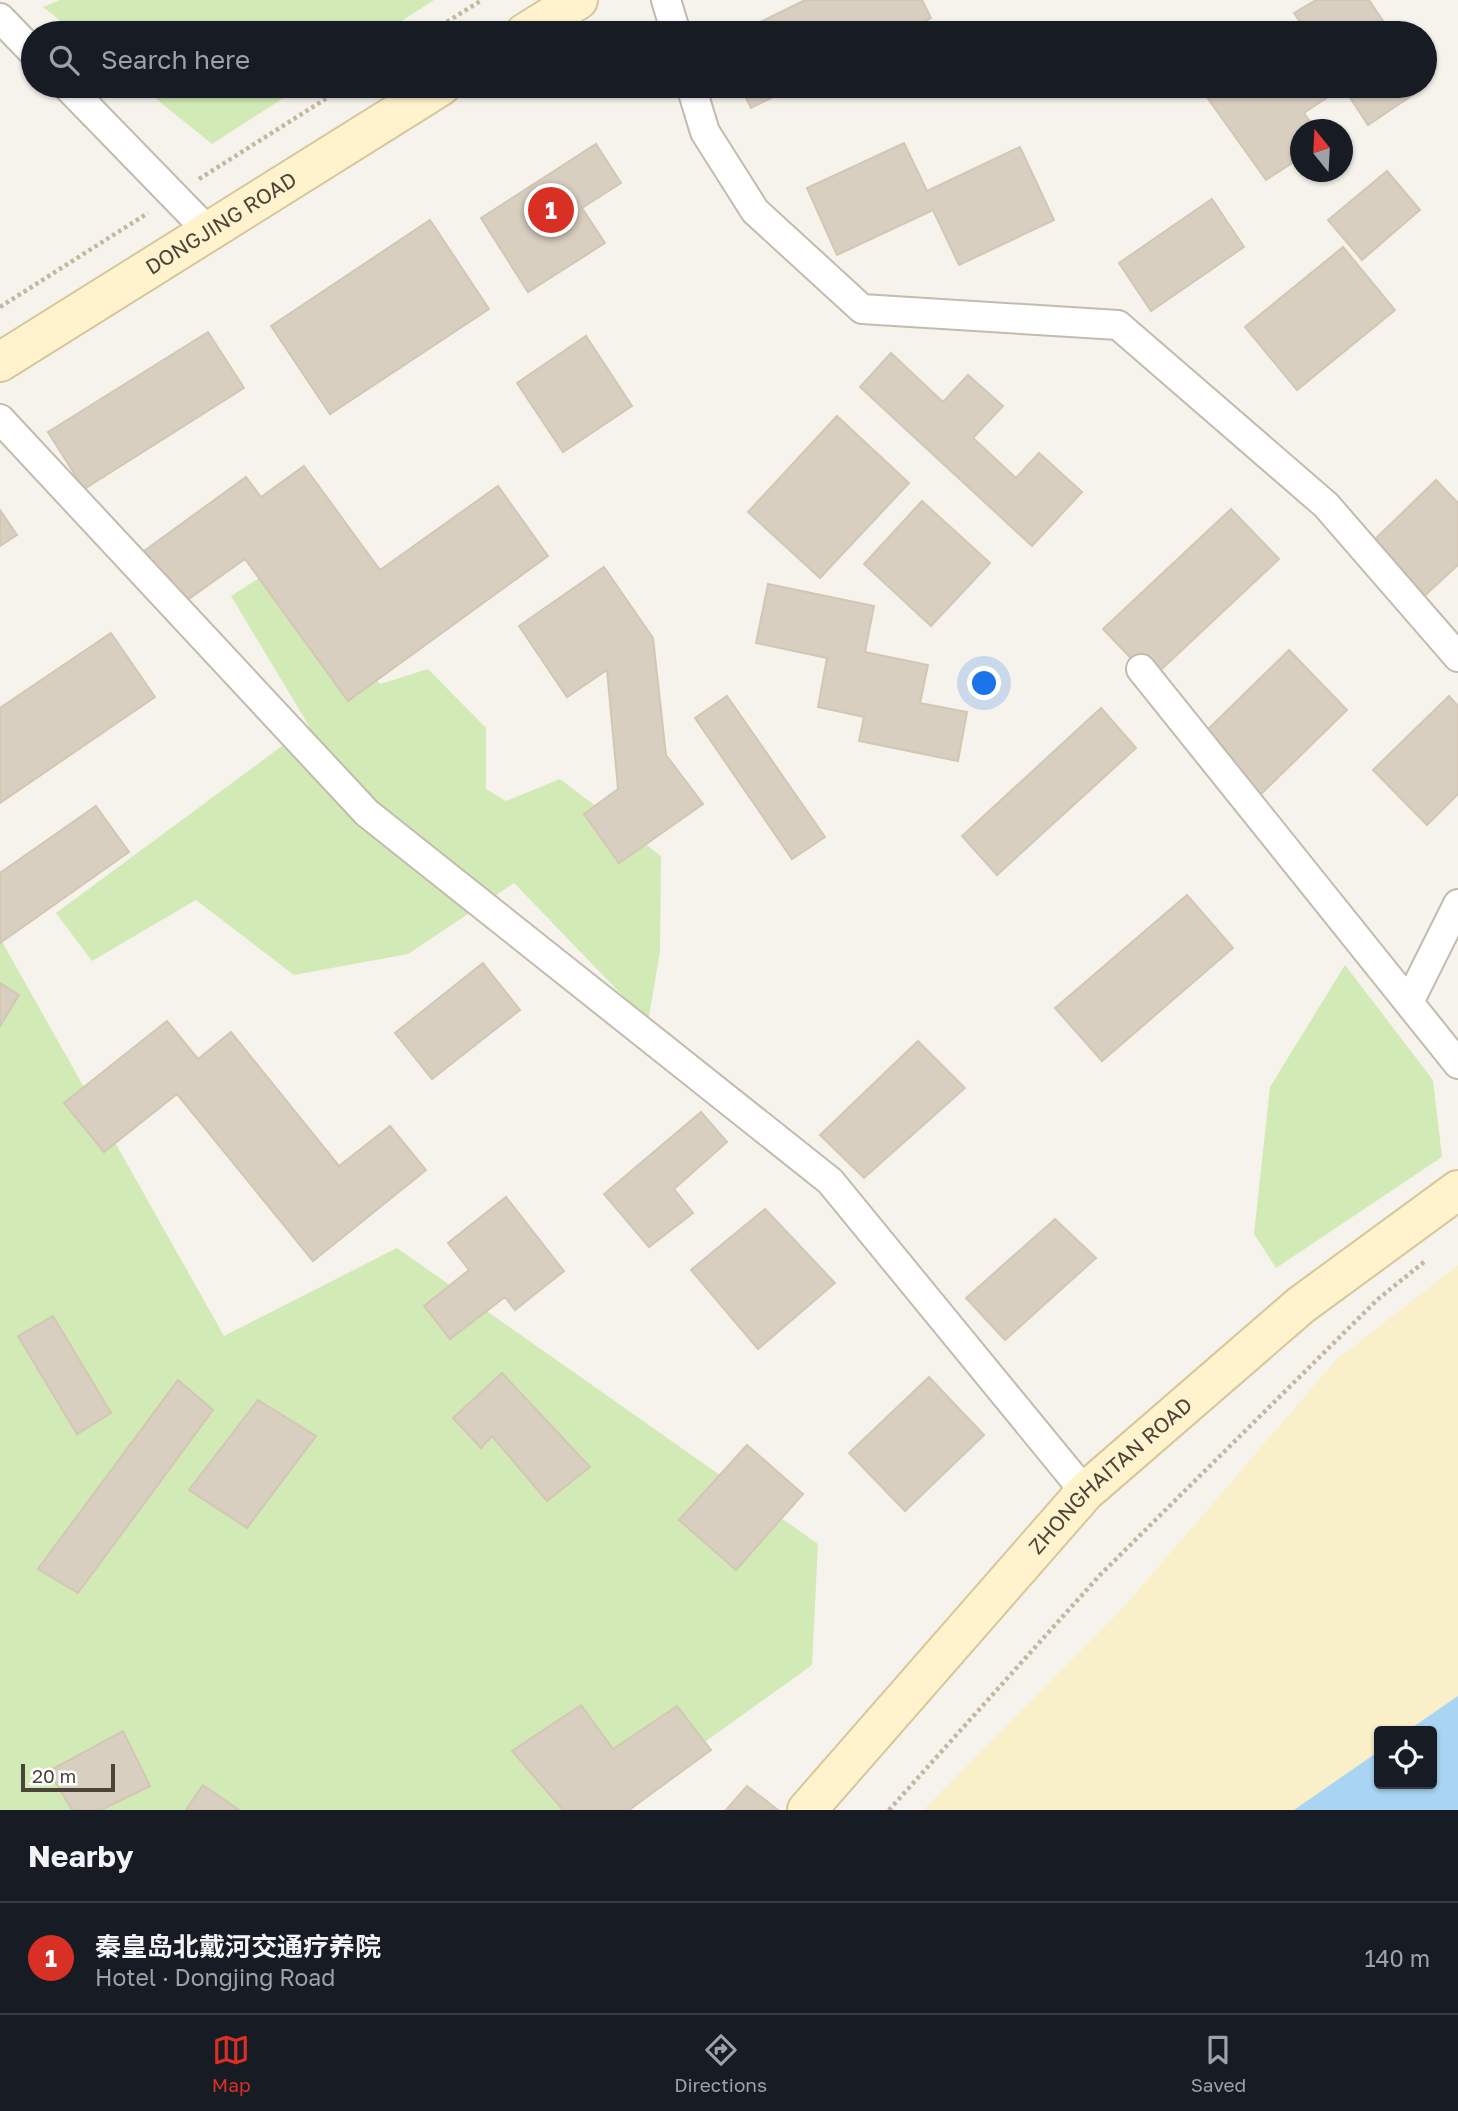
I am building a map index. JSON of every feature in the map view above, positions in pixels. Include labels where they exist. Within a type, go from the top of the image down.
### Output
[{"type":"main road","points":[[544,21],[578,0]]},
{"type":"main road","name":"DONGJING ROAD","points":[[0,362],[422,98]]},
{"type":"main road","name":"ZHONGHAITAN ROAD","points":[[807,1810],[1085,1492],[1301,1306],[1458,1190]]},
{"type":"street","points":[[666,0],[672,21]]},
{"type":"street","points":[[0,18],[21,40]]},
{"type":"street","points":[[79,98],[208,231]]},
{"type":"street","points":[[695,98],[705,132],[755,211],[862,309],[1118,325],[1326,505],[1458,657]]},
{"type":"street","points":[[0,419],[367,813],[830,1181],[1085,1492]]},
{"type":"street","points":[[1141,669],[1458,1064]]},
{"type":"street","points":[[1409,1002],[1458,904]]},
{"type":"path","points":[[448,21],[482,0]]},
{"type":"path","points":[[889,1810],[1100,1575],[1378,1299],[1428,1259]]},
{"type":"green space","points":[[60,0],[434,0],[402,21],[61,21],[43,7]]},
{"type":"green space","points":[[155,98],[283,98],[212,144]]},
{"type":"green space","points":[[289,559],[380,684],[428,669],[486,728],[486,789],[506,801],[560,779],[661,856],[660,952],[648,1022],[514,883],[408,954],[294,975],[196,900],[92,961],[56,913],[309,726],[231,596]]},
{"type":"green space","points":[[0,938],[224,1336],[397,1248],[818,1544],[812,1665],[610,1810],[0,1810]]},
{"type":"green space","points":[[1345,965],[1433,1080],[1442,1157],[1276,1268],[1254,1234],[1270,1087]]},
{"type":"sand","points":[[1458,1265],[1458,1696],[1414,1726],[1374,1726],[1374,1754],[1294,1810],[923,1810],[1123,1608],[1335,1361]]},
{"type":"water","points":[[1458,1696],[1458,1810],[1294,1810],[1374,1754],[1374,1789],[1437,1789],[1437,1726],[1414,1726]]},
{"type":"building","points":[[805,0],[922,0],[931,18],[925,21],[762,21]]},
{"type":"building","points":[[1316,0],[1369,0],[1383,21],[1300,21],[1294,13]]},
{"type":"building","points":[[746,98],[771,98],[751,108]]},
{"type":"building","points":[[1208,98],[1326,98],[1304,113],[1308,119],[1290,119],[1290,164],[1266,180]]},
{"type":"building","points":[[1350,98],[1408,98],[1368,125]]},
{"type":"building","points":[[904,143],[927,191],[1020,147],[1054,220],[959,265],[933,210],[837,255],[807,188]]},
{"type":"building","points":[[596,144],[621,183],[582,208],[605,243],[528,292],[481,218]]},
{"type":"building","points":[[1387,171],[1420,210],[1362,260],[1328,220]]},
{"type":"building","points":[[1212,199],[1244,247],[1151,311],[1119,263]]},
{"type":"building","points":[[430,220],[489,309],[330,414],[271,326]]},
{"type":"building","points":[[1343,247],[1395,310],[1297,390],[1245,327]]},
{"type":"building","points":[[208,332],[244,388],[84,489],[48,432]]},
{"type":"building","points":[[586,336],[632,406],[563,452],[517,383]]},
{"type":"building","points":[[891,353],[943,402],[968,375],[1003,406],[973,438],[1016,478],[1039,453],[1082,492],[1032,546],[860,387]]},
{"type":"building","points":[[837,416],[909,483],[820,578],[748,512]]},
{"type":"building","points":[[304,466],[380,570],[498,486],[548,556],[348,701],[245,559],[183,603],[144,551],[246,477],[261,497]]},
{"type":"building","points":[[1436,480],[1458,503],[1458,565],[1422,598],[1370,544]]},
{"type":"building","points":[[922,501],[990,563],[931,626],[864,564]]},
{"type":"building","points":[[1231,509],[1279,559],[1151,679],[1103,629]]},
{"type":"building","points":[[0,510],[17,535],[0,546]]},
{"type":"building","points":[[604,567],[653,638],[666,755],[703,804],[619,863],[584,814],[618,789],[607,670],[567,697],[519,626]]},
{"type":"building","points":[[768,584],[874,606],[865,652],[928,665],[920,703],[967,712],[958,761],[859,741],[864,717],[818,707],[827,658],[756,643]]},
{"type":"building","points":[[111,633],[155,697],[0,803],[0,708]]},
{"type":"building","points":[[1289,650],[1347,710],[1260,795],[1202,735]]},
{"type":"building","points":[[727,696],[825,837],[792,859],[695,718]]},
{"type":"building","points":[[1449,696],[1458,706],[1458,794],[1427,825],[1373,770]]},
{"type":"building","points":[[1101,708],[1136,748],[997,875],[962,836]]},
{"type":"building","points":[[96,806],[129,852],[0,943],[0,873]]},
{"type":"building","points":[[1187,895],[1233,948],[1102,1061],[1055,1008]]},
{"type":"building","points":[[483,963],[520,1010],[432,1079],[395,1033]]},
{"type":"building","points":[[0,983],[19,995],[0,1026]]},
{"type":"building","points":[[167,1021],[198,1059],[231,1032],[339,1166],[390,1126],[426,1170],[313,1261],[177,1094],[104,1152],[64,1103]]},
{"type":"building","points":[[918,1041],[965,1088],[864,1178],[820,1135]]},
{"type":"building","points":[[701,1112],[727,1142],[674,1189],[693,1213],[649,1247],[604,1194]]},
{"type":"building","points":[[506,1197],[564,1271],[515,1310],[505,1297],[450,1339],[424,1306],[469,1270],[448,1243]]},
{"type":"building","points":[[765,1209],[835,1283],[758,1349],[691,1270]]},
{"type":"building","points":[[1055,1219],[1096,1258],[1005,1340],[966,1298]]},
{"type":"building","points":[[53,1316],[111,1413],[77,1434],[18,1336]]},
{"type":"building","points":[[502,1373],[590,1467],[547,1501],[492,1436],[481,1448],[453,1418]]},
{"type":"building","points":[[929,1377],[984,1435],[905,1511],[849,1453]]},
{"type":"building","points":[[178,1380],[213,1410],[78,1593],[38,1569]]},
{"type":"building","points":[[258,1400],[316,1436],[247,1528],[189,1490]]},
{"type":"building","points":[[747,1445],[803,1494],[736,1570],[679,1520]]},
{"type":"building","points":[[581,1705],[613,1749],[677,1706],[711,1750],[629,1810],[563,1810],[512,1751]]},
{"type":"building","points":[[123,1731],[150,1786],[101,1810],[72,1810],[49,1771]]},
{"type":"building","points":[[203,1785],[239,1810],[186,1810]]},
{"type":"building","points":[[747,1786],[778,1810],[726,1810]]},
{"type":"place","name":"秦皇岛北戴河交通疗养院","points":[[551,210]]}]
